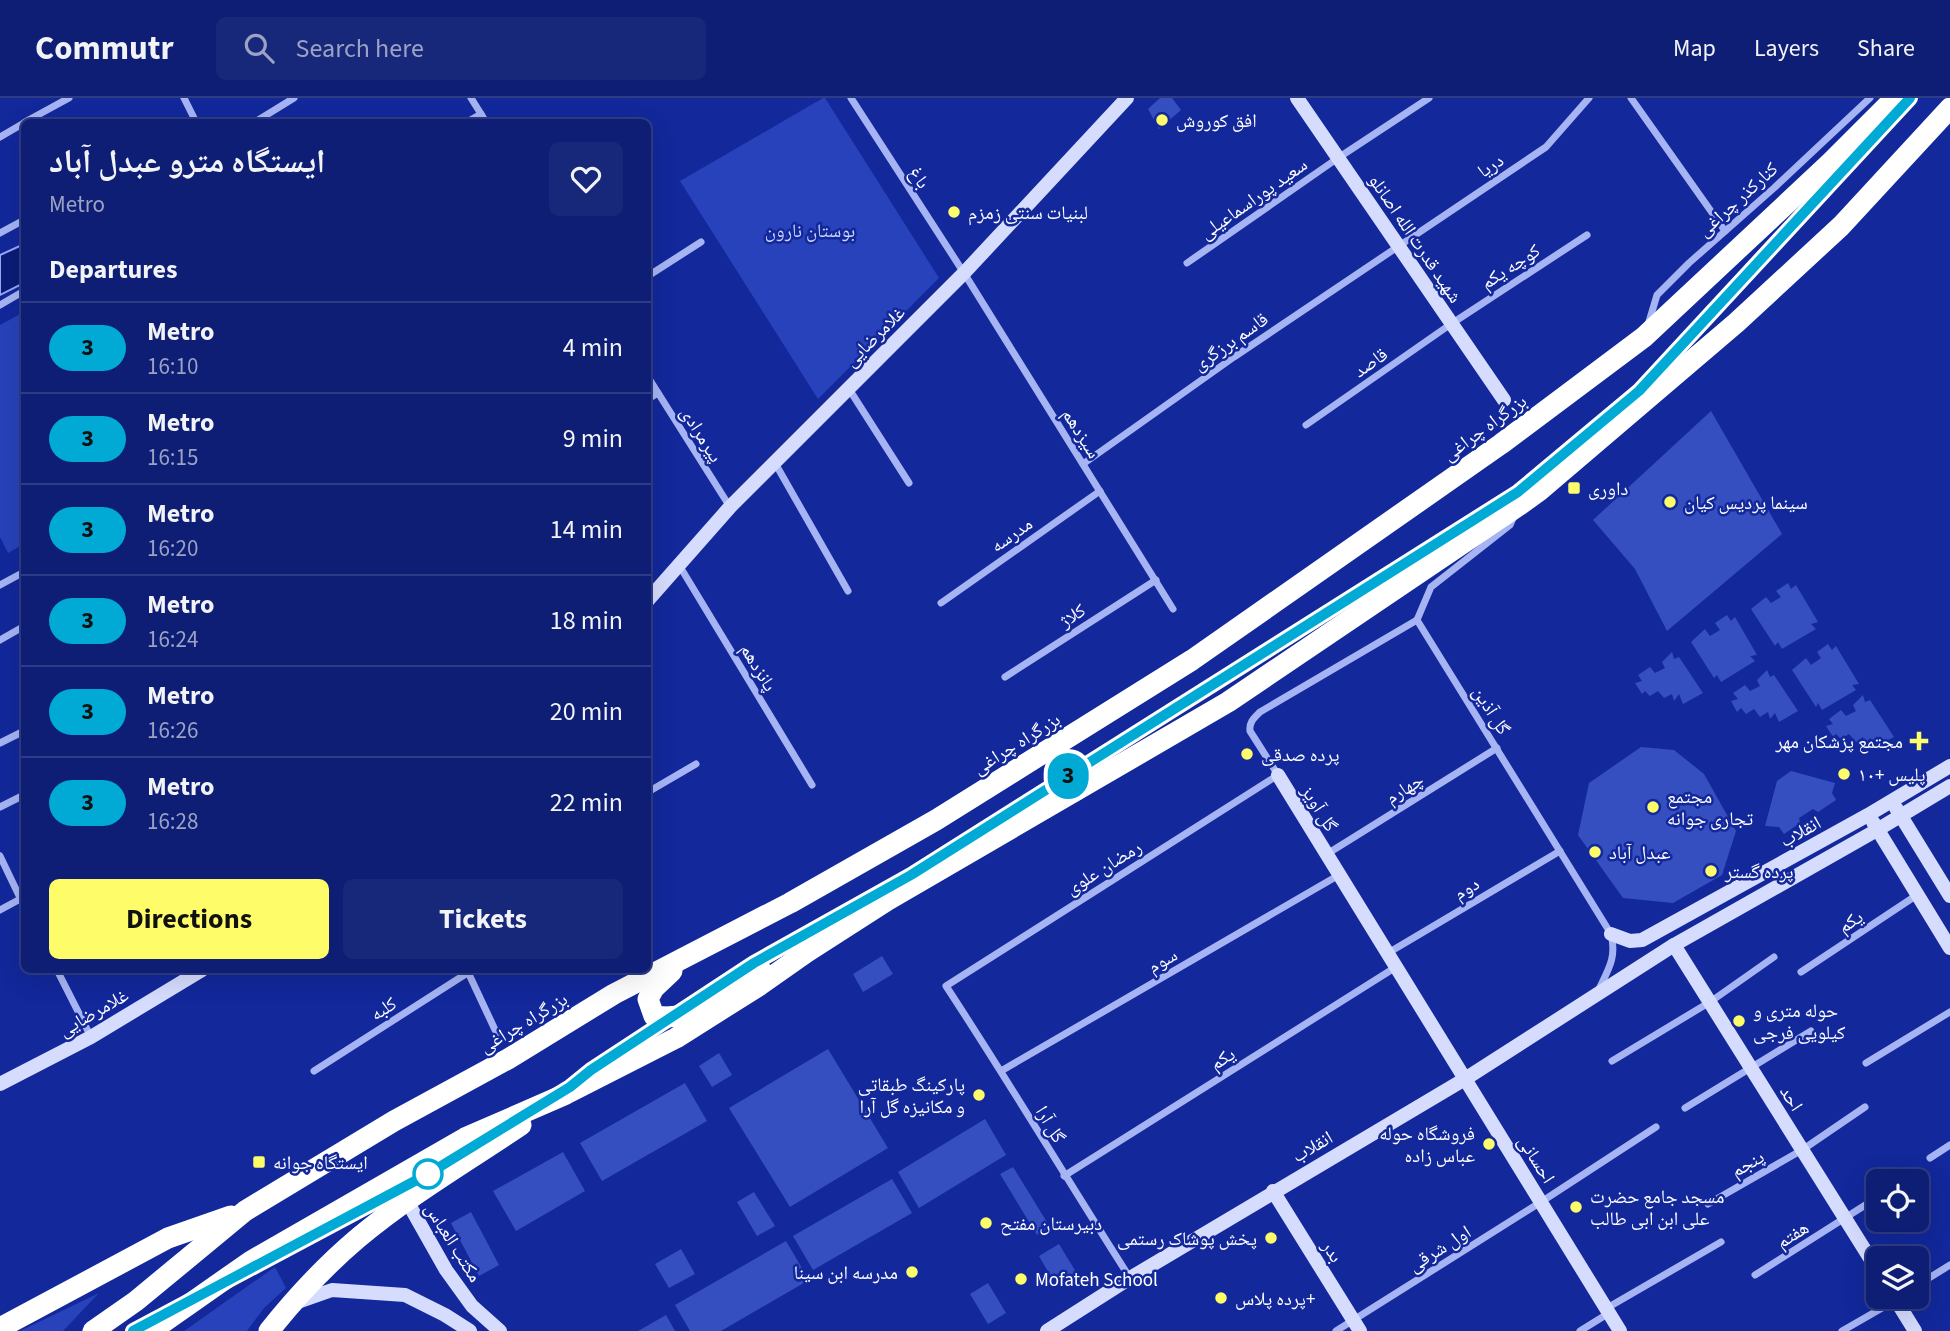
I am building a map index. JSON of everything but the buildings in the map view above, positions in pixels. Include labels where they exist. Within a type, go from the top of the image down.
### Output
[{"type":"highway","name":"بزرگراه چراغی","points":[[93,1331],[136,1301],[244,1211],[394,1121],[508,1059],[614,994],[790,903],[936,820],[1192,660],[1502,444],[1644,337],[1830,163],[1895,98]]},
{"type":"highway","points":[[151,1331],[251,1261],[465,1138],[566,1094],[676,1038],[888,900],[1228,702],[1521,504],[1736,323],[1832,235],[1950,108]]},
{"type":"highway","points":[[695,951],[654,988],[648,999],[654,1016],[679,1016],[769,966],[807,952]]},
{"type":"highway","points":[[269,1331],[321,1271],[358,1238],[407,1201],[566,1094]]},
{"type":"highway","points":[[0,1328],[168,1238],[244,1211]]},
{"type":"street","points":[[32,119],[69,98]]},
{"type":"street","points":[[184,98],[194,119]]},
{"type":"street","points":[[260,119],[294,98]]},
{"type":"street","points":[[471,98],[484,119]]},
{"type":"street","name":"باغ","points":[[850,98],[964,273]]},
{"type":"street","name":"غلامرضایی","points":[[651,597],[730,507],[964,273],[1127,98]]},
{"type":"street","name":"شهید قدرت الله اصانلو","points":[[1297,98],[1504,400]]},
{"type":"street","name":"سعید پوراسماعیلی","points":[[1187,263],[1429,98]]},
{"type":"street","name":"دریا","points":[[1398,247],[1546,146],[1589,98]]},
{"type":"street","points":[[1631,98],[1725,231]]},
{"type":"street","name":"کنارکذر چراغی","points":[[1644,337],[1657,295],[1870,98]]},
{"type":"street","points":[[472,119],[481,114]]},
{"type":"street","points":[[0,137],[21,125]]},
{"type":"street","points":[[0,233],[21,222]]},
{"type":"street","name":"کوچه یکم","points":[[1451,324],[1587,235]]},
{"type":"street","points":[[651,274],[701,242]]},
{"type":"street","name":"قاسم برزگری","points":[[1083,464],[1234,357],[1398,247]]},
{"type":"street","name":"سیزدهم","points":[[964,273],[1173,609]]},
{"type":"street","points":[[0,305],[21,293]]},
{"type":"street","name":"قاصد","points":[[1306,425],[1451,324]]},
{"type":"street","name":"پیرمرادی","points":[[651,382],[730,507]]},
{"type":"street","points":[[849,388],[909,483]]},
{"type":"street","points":[[651,397],[657,393]]},
{"type":"street","points":[[775,463],[848,591]]},
{"type":"street","name":"مدرسه","points":[[941,603],[1100,491]]},
{"type":"street","points":[[1417,620],[1431,587],[1510,525],[1521,504]]},
{"type":"street","name":"پانزدهم","points":[[679,565],[812,785]]},
{"type":"street","points":[[0,585],[21,574]]},
{"type":"street","name":"کلاژ","points":[[1005,677],[1156,580]]},
{"type":"street","name":"گل آذین","points":[[1417,620],[1611,934]]},
{"type":"street","name":"گل آویز","points":[[1417,620],[1260,712],[1252,720],[1250,731],[1465,1079]]},
{"type":"street","points":[[0,640],[21,628]]},
{"type":"street","points":[[0,743],[21,732]]},
{"type":"street","name":"چهارم","points":[[1326,854],[1497,748]]},
{"type":"street","points":[[651,790],[696,764]]},
{"type":"street","name":"انقلاب","points":[[1611,934],[1630,941],[1642,940],[1892,802],[1950,766]]},
{"type":"street","name":"رمضان علوی","points":[[946,986],[1278,775]]},
{"type":"street","name":"انقلاب","points":[[1047,1331],[1273,1191],[1465,1079],[1674,945],[1950,786]]},
{"type":"street","points":[[0,807],[21,796]]},
{"type":"street","points":[[1892,802],[1950,896]]},
{"type":"street","points":[[1868,815],[1950,948]]},
{"type":"street","name":"دوم","points":[[1387,953],[1560,851]]},
{"type":"street","points":[[0,856],[21,895]]},
{"type":"street","name":"سوم","points":[[1002,1071],[1339,875]]},
{"type":"street","name":"یکم","points":[[1801,972],[1917,895]]},
{"type":"street","points":[[0,909],[21,898]]},
{"type":"street","points":[[1596,995],[1613,959],[1614,945],[1611,934]]},
{"type":"street","name":"احد","points":[[1674,945],[1866,1252]]},
{"type":"street","points":[[1612,1061],[1710,1002],[1773,957]]},
{"type":"street","name":"یکم","points":[[1064,1176],[1396,967]]},
{"type":"street","points":[[59,973],[91,1037]]},
{"type":"street","name":"غلامرضایی","points":[[0,1084],[91,1037],[197,973]]},
{"type":"street","name":"کلبه","points":[[314,1071],[464,973]]},
{"type":"street","points":[[470,973],[496,1034]]},
{"type":"street","name":"گل آرا","points":[[946,986],[1130,1278]]},
{"type":"street","points":[[1867,1063],[1950,1012]]},
{"type":"street","points":[[1685,1108],[1811,1031]]},
{"type":"street","name":"احسانی","points":[[1465,1079],[1620,1331]]},
{"type":"street","name":"پنجم","points":[[1708,1204],[1802,1150],[1865,1107]]},
{"type":"street","points":[[1541,1202],[1656,1127]]},
{"type":"street","points":[[1930,1158],[1950,1145]]},
{"type":"street","name":"بدر","points":[[1273,1191],[1357,1326]]},
{"type":"street","name":"مکتب العباس","points":[[407,1201],[446,1270],[472,1306],[500,1331]]},
{"type":"street","name":"اول شرقی","points":[[1336,1331],[1357,1326],[1541,1202]]},
{"type":"street","name":"هفتم","points":[[1755,1275],[1866,1205]]},
{"type":"street","points":[[1580,1331],[1721,1242]]},
{"type":"street","points":[[1929,1278],[1950,1265]]},
{"type":"street","points":[[290,1304],[332,1290],[405,1295],[470,1331]]},
{"type":"street","points":[[1842,1331],[1878,1309]]},
{"type":"street","points":[[1902,1309],[1915,1331]]},
{"type":"green space","name":"بوستان نارون","points":[[823,98],[939,278],[818,399],[680,181]]},
{"type":"green space","points":[[21,314],[21,546],[8,553],[0,537],[0,325]]},
{"type":"green space","points":[[275,1267],[286,1288],[264,1308],[247,1331],[184,1331]]},
{"type":"green space","points":[[99,1293],[63,1331],[20,1331]]},
{"type":"shaded area","points":[[21,245],[21,284],[0,295],[0,255]]},
{"type":"metro line","name":"3","points":[[133,1331],[428,1174],[570,1087],[591,1070],[754,963],[911,875],[1518,492],[1639,391],[1910,98]]},
{"type":"place","name":"افق کوروش","points":[[1162,120]]},
{"type":"place","name":"لبنیات سنتی زمزم","points":[[954,212]]},
{"type":"place","name":"داوری","points":[[1574,488]]},
{"type":"place","name":"سینما پردیس کیان","points":[[1670,502]]},
{"type":"place","name":"مجتمع پزشکان مهر","points":[[1919,741]]},
{"type":"place","name":"پرده صدقی","points":[[1247,754]]},
{"type":"place","name":"پلیس +۱۰","points":[[1844,774]]},
{"type":"place","name":"مجتمع تجاری جوانه","points":[[1653,807]]},
{"type":"place","name":"عبدل آباد","points":[[1595,852]]},
{"type":"place","name":"پرده گستر","points":[[1711,871]]},
{"type":"place","name":"حوله متری و کیلویی فرجی","points":[[1739,1021]]},
{"type":"place","name":"پارکینگ طبقاتی و مکانیزه گل آرا","points":[[979,1095]]},
{"type":"place","name":"فروشگاه حوله عباس زاده","points":[[1489,1144]]},
{"type":"place","name":"ایستگاه جوانه","points":[[259,1162]]},
{"type":"place","name":"مسجد جامع حضرت علی ابن ابی طالب","points":[[1576,1207]]},
{"type":"place","name":"دبیرستان مفتح","points":[[986,1223]]},
{"type":"place","name":"پخش پوشاک رستمی","points":[[1271,1238]]},
{"type":"place","name":"مدرسه ابن سینا","points":[[912,1272]]},
{"type":"place","name":"Mofateh School","points":[[1021,1279]]},
{"type":"place","name":"پرده پلاس+","points":[[1221,1298]]}]
